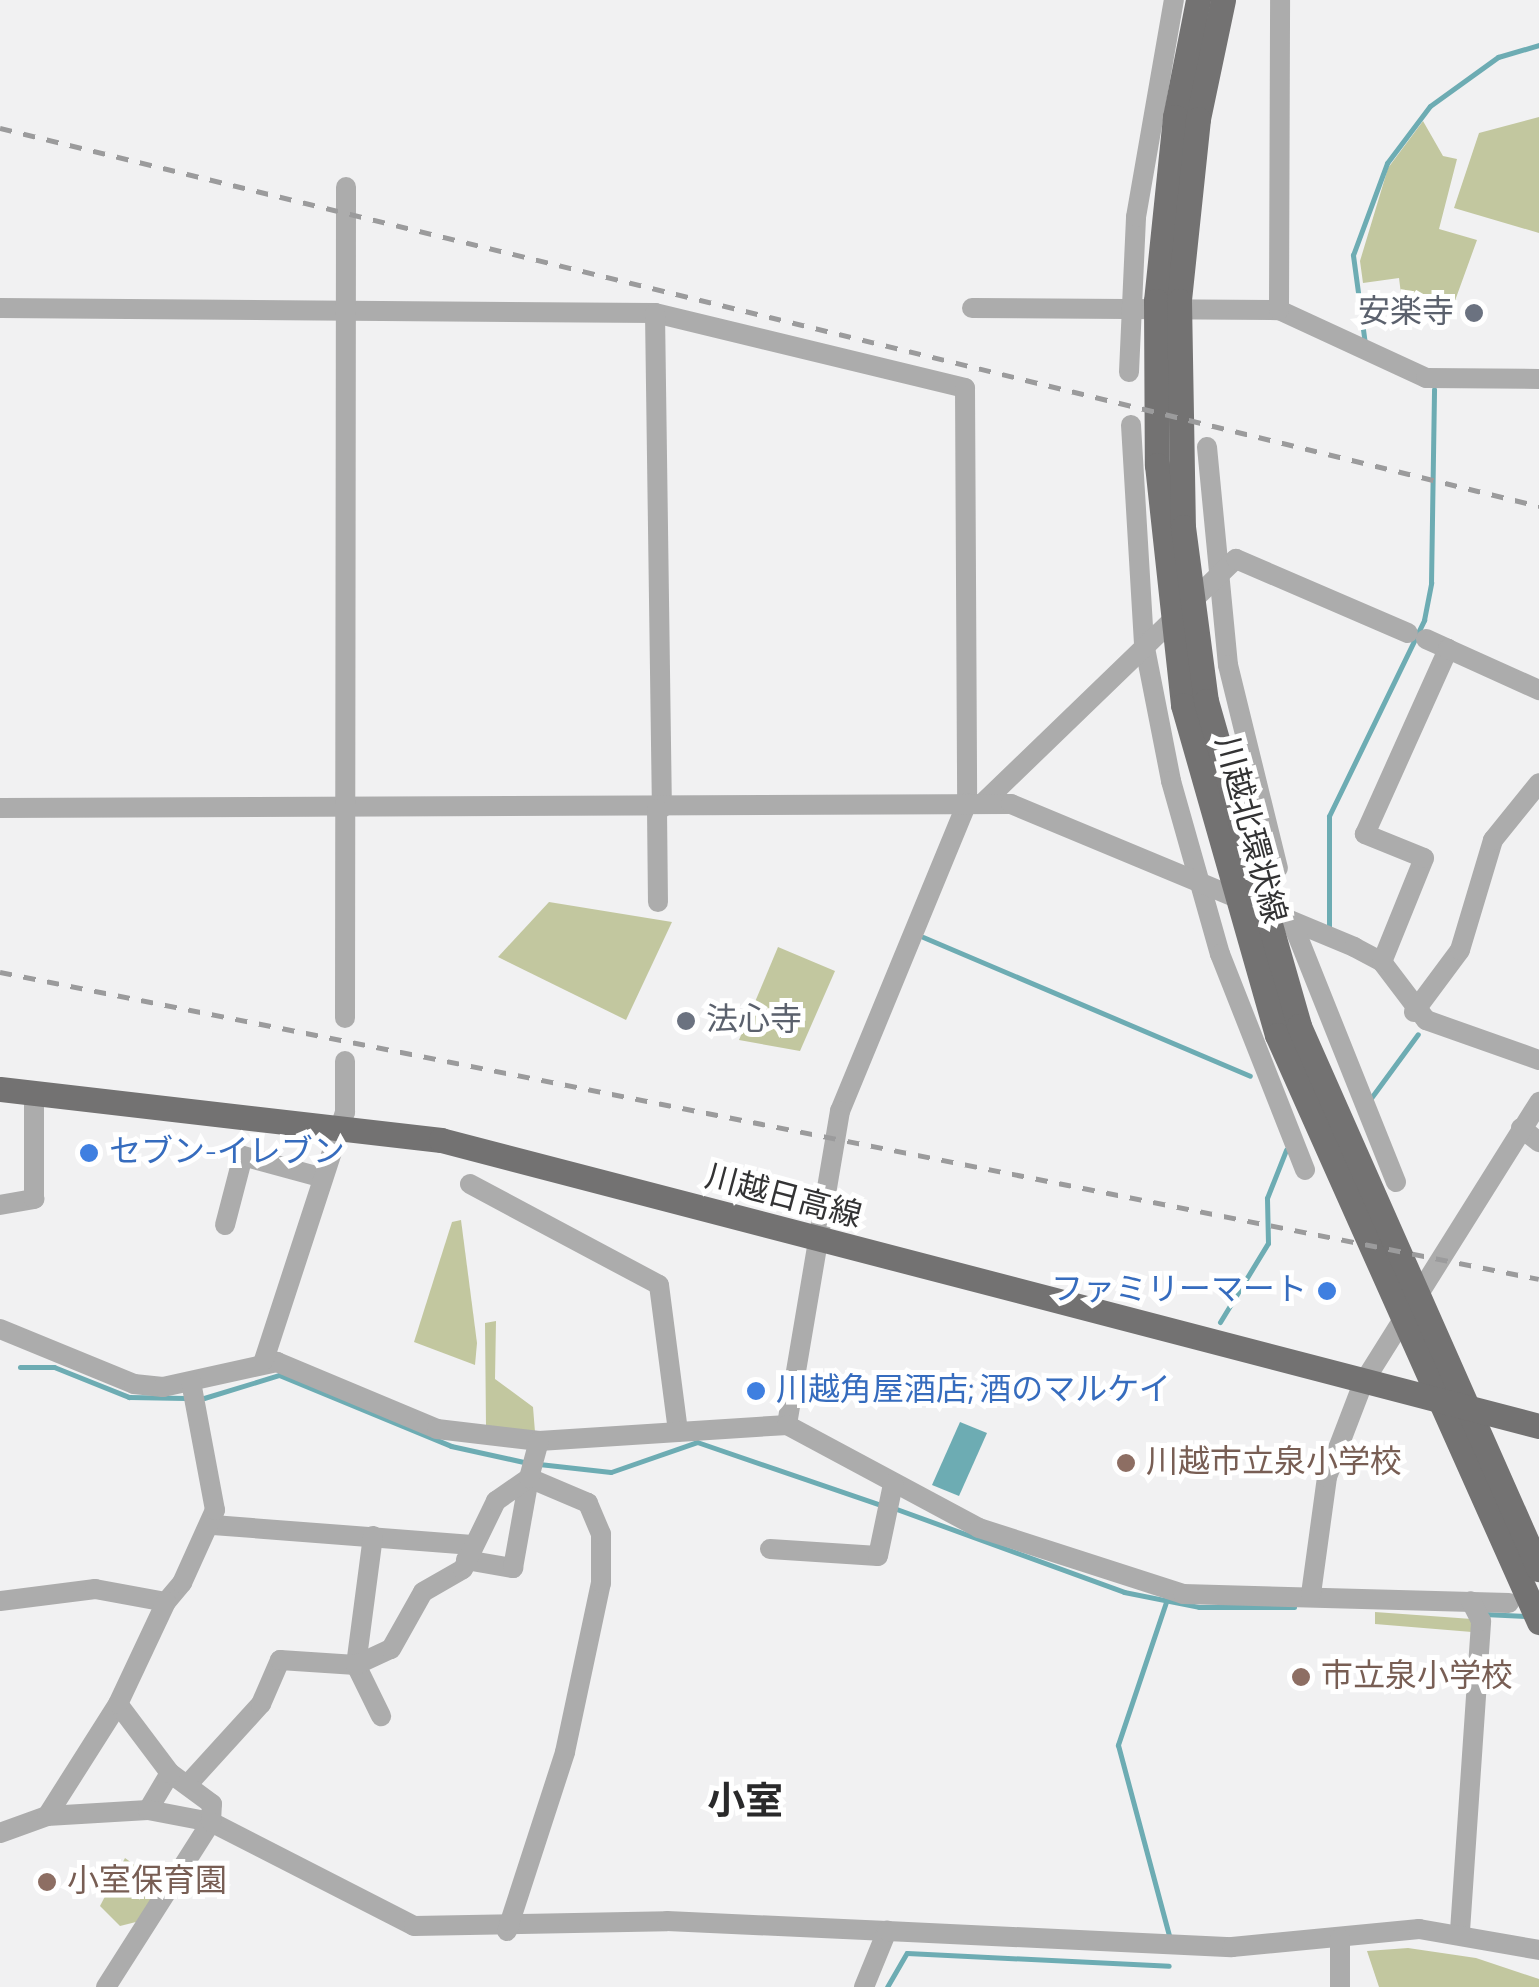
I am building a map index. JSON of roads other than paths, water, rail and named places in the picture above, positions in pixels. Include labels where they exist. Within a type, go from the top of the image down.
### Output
[{"type":"main road","name":"川越北環状線","points":[[1198,0],[1186,118],[1156,301],[1156,465],[1173,639],[1204,797],[1298,1090],[1539,1622]]},
{"type":"main road","name":"川越北環状線","points":[[1223,0],[1186,118],[1179,301],[1179,464],[1197,636],[1227,792],[1299,1026],[1539,1569]]},
{"type":"main road","name":"川越日高線","points":[[0,1089],[442,1140],[820,1242],[1539,1426]]},
{"type":"street","points":[[1129,372],[1130,308],[1150,113],[1174,0]]},
{"type":"street","points":[[1279,310],[1280,0]]},
{"type":"street","points":[[346,188],[346,1018]]},
{"type":"street","points":[[0,308],[655,313],[965,388],[976,802]]},
{"type":"street","points":[[972,308],[1279,310],[1426,378],[1539,379]]},
{"type":"street","points":[[655,313],[658,902]]},
{"type":"street","points":[[1131,424],[1144,643],[1198,882],[1305,1170]]},
{"type":"street","points":[[1207,447],[1218,576],[1237,712],[1278,868]]},
{"type":"street","points":[[787,1425],[840,1111],[976,802],[1236,559],[1539,690]]},
{"type":"street","points":[[1382,962],[1424,858],[1365,834],[1448,650]]},
{"type":"street","points":[[1414,1012],[1460,950],[1493,840],[1539,783]]},
{"type":"street","points":[[0,808],[1011,804],[1382,962],[1414,1012],[1539,1060]]},
{"type":"street","points":[[1292,922],[1396,1182]]},
{"type":"street","points":[[264,1360],[336,1125],[346,1060]]},
{"type":"street","points":[[0,1205],[34,1199],[34,1093]]},
{"type":"street","points":[[1312,1594],[1327,1477],[1363,1382],[1539,1102]]},
{"type":"street","points":[[1521,1128],[1539,1142]]},
{"type":"street","points":[[225,1225],[243,1156],[320,1177]]},
{"type":"street","points":[[470,1184],[658,1285],[678,1432]]},
{"type":"street","points":[[0,1329],[134,1384],[191,1382],[264,1360],[408,1424],[534,1461],[588,1504],[601,1534],[602,1583],[566,1752],[506,1931]]},
{"type":"street","points":[[48,1816],[118,1704],[166,1602],[213,1525],[211,1452],[191,1382]]},
{"type":"street","points":[[189,1783],[262,1704],[280,1660],[356,1665],[391,1649],[423,1592],[469,1553],[505,1491],[534,1461],[678,1432],[787,1425],[979,1528],[1144,1586],[1509,1604]]},
{"type":"street","points":[[213,1525],[373,1536],[469,1553],[514,1568],[534,1461]]},
{"type":"street","points":[[770,1550],[878,1556],[892,1484]]},
{"type":"street","points":[[373,1536],[356,1665],[381,1716]]},
{"type":"street","points":[[0,1601],[95,1589],[166,1602]]},
{"type":"street","points":[[1460,1931],[1481,1621],[1471,1601]]},
{"type":"street","points":[[106,1987],[211,1822],[212,1804],[189,1783],[170,1773],[118,1704]]},
{"type":"street","points":[[148,1810],[170,1773]]},
{"type":"street","points":[[0,1833],[48,1816],[148,1810],[211,1822],[414,1926],[506,1931],[609,1920],[1180,1947],[1460,1931],[1539,1950]]},
{"type":"street","points":[[864,1987],[887,1932]]},
{"type":"street","points":[[1340,1938],[1340,1987]]},
{"type":"water","points":[[960,1422],[987,1433],[959,1496],[932,1485]]},
{"type":"waterway","points":[[1365,344],[1353,255],[1387,163],[1430,106],[1498,57],[1539,45]]},
{"type":"waterway","points":[[1329,928],[1329,816],[1424,620],[1431,583],[1434,389]]},
{"type":"waterway","points":[[923,937],[1250,1076]]},
{"type":"waterway","points":[[1371,1098],[1418,1034]]},
{"type":"waterway","points":[[1220,1322],[1268,1243],[1267,1198],[1286,1150]]},
{"type":"waterway","points":[[20,1367],[54,1367],[129,1397],[186,1398]]},
{"type":"waterway","points":[[204,1398],[279,1375],[451,1446],[528,1463]]},
{"type":"waterway","points":[[539,1464],[611,1472],[697,1442],[881,1505]]},
{"type":"waterway","points":[[891,1507],[1124,1592],[1199,1607],[1294,1607]]},
{"type":"waterway","points":[[1166,1602],[1118,1745],[1169,1936]]},
{"type":"waterway","points":[[1484,1614],[1528,1616]]},
{"type":"waterway","points":[[887,1987],[907,1953],[1169,1966]]},
{"type":"railway","points":[[0,128],[1539,506]]},
{"type":"railway","points":[[0,972],[1539,1279]]},
{"type":"place","name":"安楽寺","points":[[1474,313]]},
{"type":"place","name":"法心寺","points":[[686,1021]]},
{"type":"place","name":"セブン-イレブン","points":[[89,1153]]},
{"type":"place","name":"ファミリーマート","points":[[1327,1291]]},
{"type":"place","name":"川越角屋酒店; 酒のマルケイ","points":[[756,1391]]},
{"type":"place","name":"川越市立泉小学校","points":[[1126,1463]]},
{"type":"place","name":"市立泉小学校","points":[[1301,1677]]},
{"type":"place","name":"小室保育園","points":[[47,1882]]},
{"type":"district","name":"小室","points":[[745,1803]]}]
